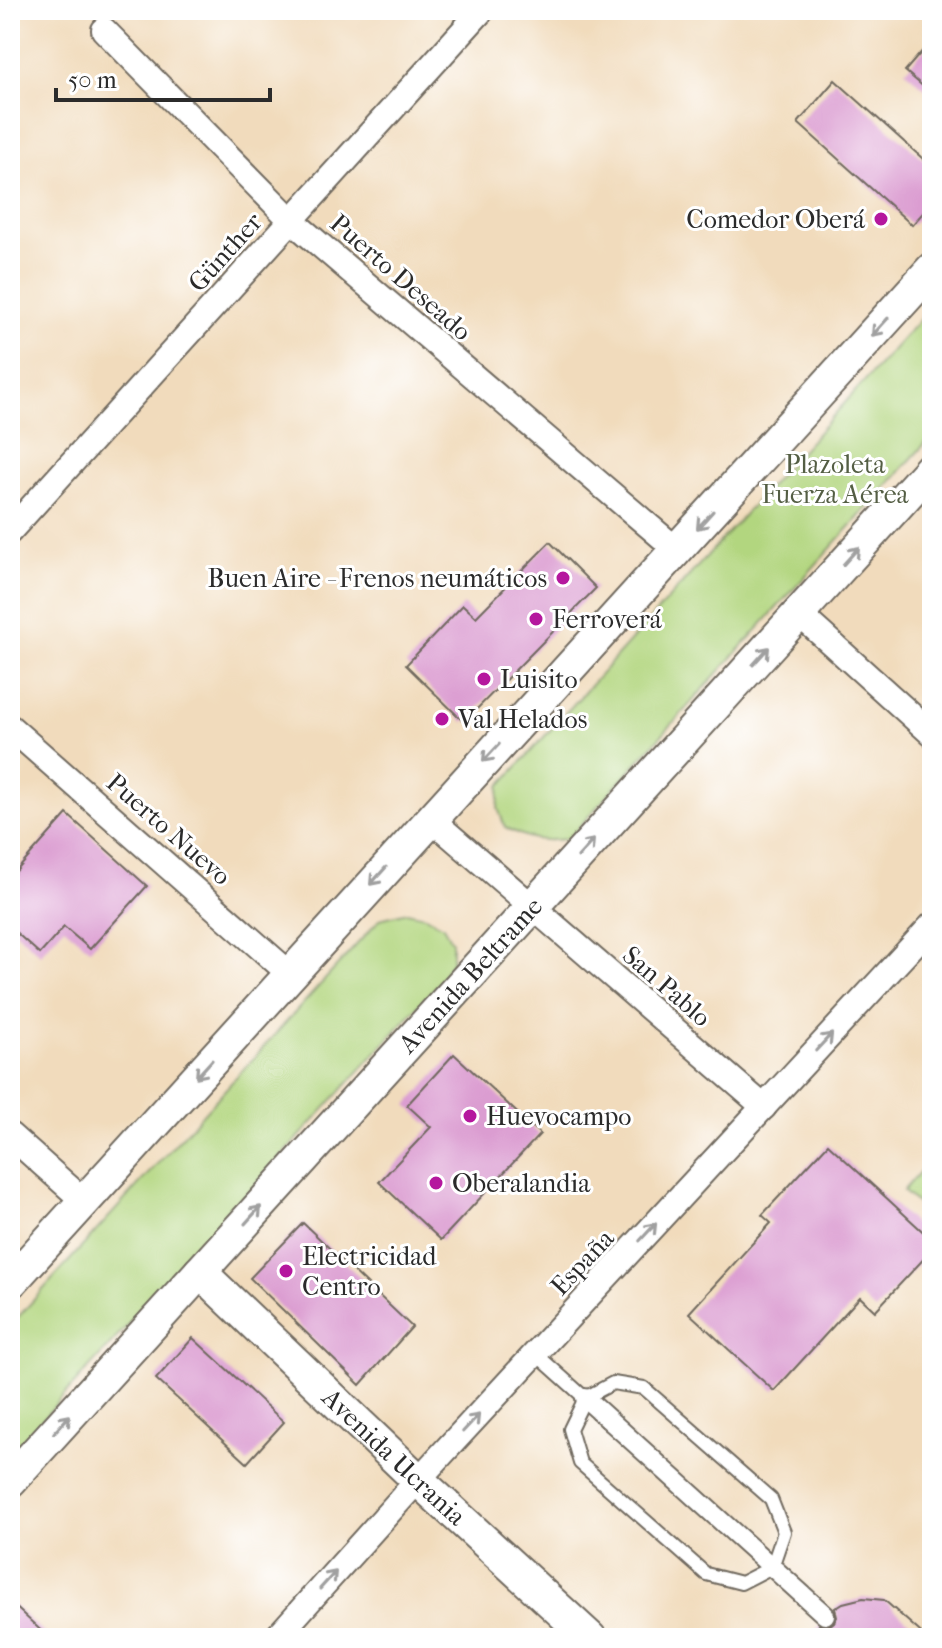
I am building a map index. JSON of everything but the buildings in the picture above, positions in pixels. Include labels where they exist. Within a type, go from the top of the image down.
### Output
[{"type":"main road","points":[[10,1283],[932,269]]},
{"type":"main road","name":"Avenida Beltrame","points":[[10,1481],[932,467]]},
{"type":"main road","name":"Avenida Ucrania","points":[[200,1272],[418,1480],[590,1638]]},
{"type":"street","name":"Günther","points":[[10,531],[482,10]]},
{"type":"street","name":"Puerto Deseado","points":[[104,30],[291,220],[677,550]]},
{"type":"street","points":[[799,614],[932,734]]},
{"type":"street","name":"Puerto Nuevo","points":[[10,727],[290,974]]},
{"type":"street","name":"San Pablo","points":[[431,819],[764,1107]]},
{"type":"street","name":"España","points":[[276,1638],[418,1480],[932,925]]},
{"type":"street","points":[[10,1135],[84,1201]]},
{"type":"street","points":[[585,1398],[825,1615]]},
{"type":"lane","points":[[536,1354],[585,1398]]},
{"type":"lane","points":[[613,1383],[644,1388],[771,1499],[784,1532],[772,1567],[741,1583],[706,1574],[580,1463],[570,1429],[585,1398],[613,1383]]},
{"type":"green space","name":"Plazoleta Fuerza Aérea","points":[[932,306],[932,436],[568,839],[535,839],[505,827],[498,808],[500,786]]},
{"type":"green space","points":[[407,912],[425,916],[443,926],[452,942],[452,961],[437,985],[10,1455],[10,1326],[380,919]]},
{"type":"green space","points":[[932,1158],[932,1217],[903,1191]]},
{"type":"place","name":"Comedor Oberá","points":[[881,219]]},
{"type":"place","name":"Buen Aire - Frenos neumáticos","points":[[563,578]]},
{"type":"place","name":"Ferroverá","points":[[536,619]]},
{"type":"place","name":"Luisito","points":[[484,679]]},
{"type":"place","name":"Val Helados","points":[[442,719]]},
{"type":"place","name":"Huevocampo","points":[[470,1116]]},
{"type":"place","name":"Oberalandia","points":[[436,1183]]},
{"type":"place","name":"Electricidad Centro","points":[[286,1271]]}]
